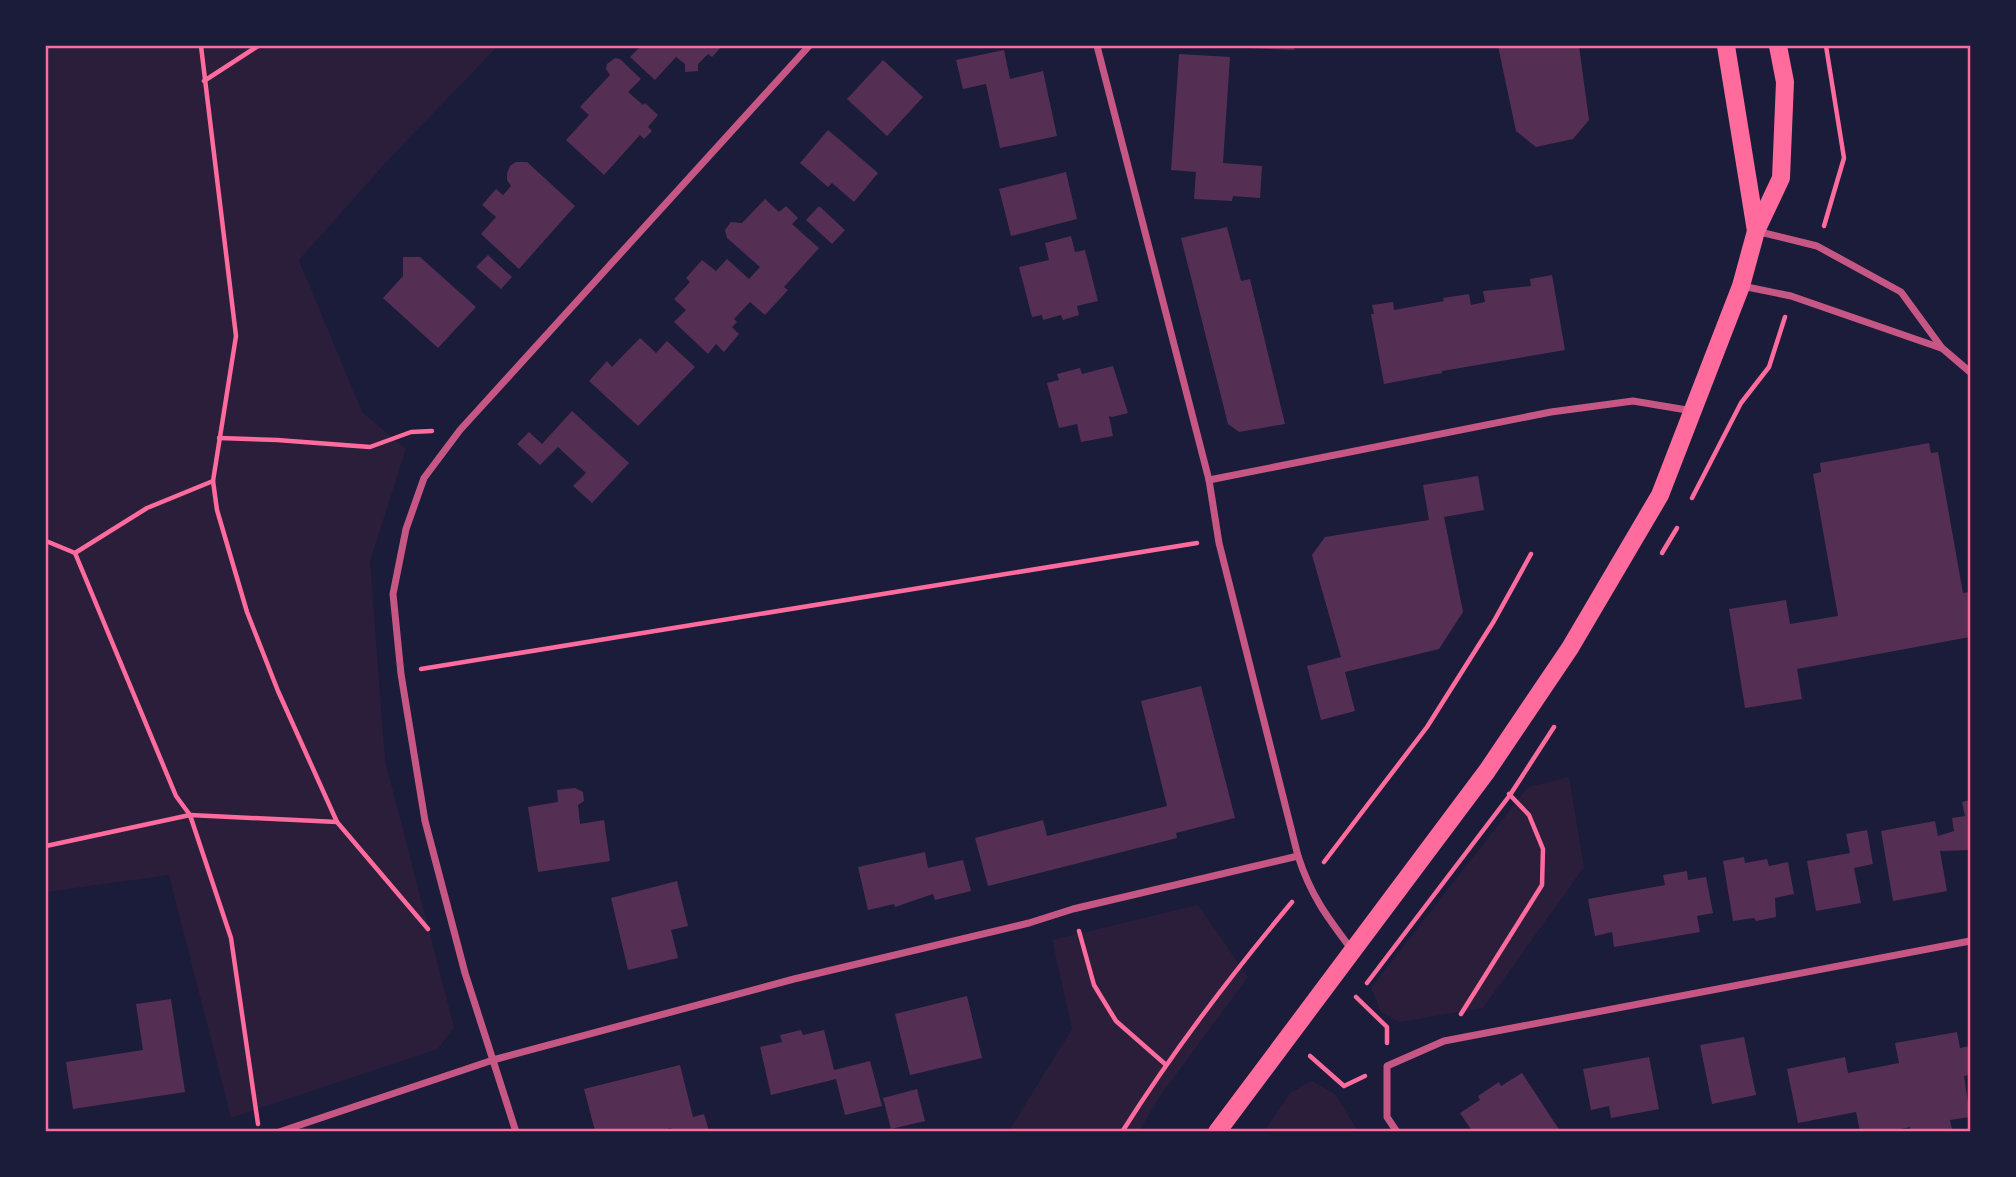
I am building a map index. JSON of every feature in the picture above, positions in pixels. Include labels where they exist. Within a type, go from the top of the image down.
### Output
[{"type":"main road","points":[[1726,46],[1756,231]]},
{"type":"main road","points":[[1217,1132],[1487,771],[1570,648],[1660,495],[1741,286],[1756,231],[1781,178],[1785,82],[1778,46]]},
{"type":"street","points":[[516,1132],[465,973],[425,821],[401,674],[393,594],[405,530],[424,478],[460,430],[809,46]]},
{"type":"street","points":[[1097,46],[1209,480],[1219,543],[1298,856],[1317,903],[1352,950]]},
{"type":"street","points":[[1756,231],[1817,246],[1901,292],[1942,348],[1970,372]]},
{"type":"street","points":[[1741,286],[1804,300],[1942,348]]},
{"type":"street","points":[[1209,480],[1550,412],[1633,401],[1694,411]]},
{"type":"street","points":[[279,1132],[493,1060],[794,979],[1298,856]]},
{"type":"street","points":[[1396,1132],[1387,1117],[1387,1066],[1444,1041],[1970,941]]},
{"type":"path","points":[[201,46],[236,336],[214,481],[217,510],[247,612],[278,691],[337,822],[431,933]]},
{"type":"path","points":[[204,81],[258,46]]},
{"type":"path","points":[[219,438],[370,447],[411,432],[460,430]]},
{"type":"path","points":[[75,554],[147,508],[214,481]]},
{"type":"path","points":[[46,541],[75,554],[176,796],[190,815],[231,938],[259,1132]]},
{"type":"path","points":[[401,674],[480,658],[1187,543],[1219,543]]},
{"type":"path","points":[[1122,1132],[1165,1064],[1245,958],[1367,808],[1427,727],[1494,621],[1531,554]]},
{"type":"path","points":[[1444,1041],[1542,885],[1544,849],[1529,816],[1487,771]]},
{"type":"path","points":[[46,846],[190,815],[337,822]]},
{"type":"path","points":[[1073,909],[1094,985],[1116,1021],[1165,1064]]},
{"type":"path","points":[[1310,1056],[1344,1086],[1387,1066],[1387,1027],[1356,998]]},
{"type":"shaded area","points":[[46,46],[498,46],[389,159],[299,260],[362,412],[406,449],[370,561],[385,760],[454,1027],[438,1049],[231,1118],[169,875],[46,892]]},
{"type":"shaded area","points":[[1569,777],[1584,867],[1483,1008],[1400,1022],[1381,1012],[1371,988],[1528,787]]},
{"type":"shaded area","points":[[1198,905],[1248,977],[1161,1095],[1139,1131],[1008,1132],[1072,1029],[1052,940]]},
{"type":"shaded area","points":[[1312,1081],[1335,1094],[1358,1131],[1264,1131],[1291,1092]]},
{"type":"building","points":[[641,46],[722,46],[712,57],[708,54],[698,64],[698,71],[685,72],[685,64],[676,57],[655,80],[630,57]]},
{"type":"building","points":[[1249,46],[1295,46],[1294,50]]},
{"type":"building","points":[[1498,46],[1579,46],[1589,120],[1573,139],[1536,147],[1516,131]]},
{"type":"building","points":[[1004,50],[1010,79],[1043,71],[1057,136],[1000,148],[986,84],[963,89],[956,60]]},
{"type":"building","points":[[1179,54],[1230,57],[1223,163],[1262,166],[1260,198],[1233,196],[1232,201],[1194,199],[1196,172],[1171,170]]},
{"type":"building","points":[[615,58],[620,59],[641,79],[628,92],[658,115],[648,127],[652,131],[644,139],[640,135],[604,175],[566,140],[589,115],[580,107],[610,75],[606,69],[607,64]]},
{"type":"building","points":[[883,60],[923,97],[887,136],[847,99]]},
{"type":"building","points":[[828,130],[878,173],[854,202],[832,183],[828,187],[800,163]]},
{"type":"building","points":[[516,162],[527,162],[575,206],[519,269],[481,234],[496,217],[482,205],[496,189],[503,195],[511,186],[507,173],[510,166]]},
{"type":"building","points":[[1066,172],[1077,219],[1011,236],[999,189]]},
{"type":"building","points":[[765,199],[779,212],[786,206],[798,218],[792,224],[819,248],[784,287],[788,290],[765,315],[750,302],[734,319],[737,322],[732,327],[739,334],[724,352],[716,344],[708,354],[674,322],[686,310],[674,299],[690,282],[686,278],[702,260],[716,271],[727,259],[749,279],[760,267],[727,238],[725,230],[731,222],[742,223]]},
{"type":"building","points":[[819,206],[845,230],[832,244],[806,220]]},
{"type":"building","points":[[1227,227],[1241,281],[1250,279],[1285,424],[1239,432],[1228,424],[1181,238]]},
{"type":"building","points":[[1071,236],[1075,252],[1085,250],[1098,301],[1077,306],[1079,315],[1063,320],[1061,315],[1043,320],[1042,315],[1032,317],[1019,267],[1049,260],[1045,243]]},
{"type":"building","points":[[488,255],[512,277],[501,289],[476,267]]},
{"type":"building","points":[[403,257],[420,257],[476,307],[438,348],[383,298],[403,276]]},
{"type":"building","points":[[1552,275],[1565,350],[1384,384],[1371,314],[1374,314],[1372,305],[1393,302],[1394,310],[1469,294],[1471,305],[1485,302],[1483,291],[1531,286],[1530,279]]},
{"type":"building","points":[[640,338],[656,353],[667,341],[695,367],[638,426],[589,381],[607,361],[612,367]]},
{"type":"building","points":[[1113,366],[1128,413],[1109,416],[1113,436],[1081,442],[1077,424],[1059,428],[1047,383],[1059,380],[1057,374],[1080,368],[1082,374]]},
{"type":"building","points":[[572,411],[629,463],[592,503],[573,486],[586,473],[558,447],[540,465],[517,444],[529,432],[542,444]]},
{"type":"building","points":[[1929,443],[1931,453],[1938,452],[1963,593],[1970,592],[1970,637],[1797,669],[1802,699],[1745,708],[1729,609],[1786,600],[1790,624],[1838,616],[1813,474],[1821,472],[1820,463]]},
{"type":"building","points":[[1478,476],[1484,510],[1444,517],[1463,612],[1439,649],[1345,672],[1355,711],[1321,720],[1307,666],[1341,657],[1312,555],[1325,537],[1429,520],[1423,485]]},
{"type":"building","points":[[1201,686],[1235,818],[1176,833],[1177,838],[988,886],[975,838],[1043,820],[1047,836],[1167,806],[1141,701]]},
{"type":"building","points":[[575,788],[583,792],[584,801],[578,805],[580,824],[604,820],[610,861],[538,872],[528,807],[558,802],[557,790]]},
{"type":"building","points":[[1970,800],[1970,850],[1940,851],[1947,891],[1893,901],[1881,831],[1935,821],[1938,836],[1954,831],[1952,818],[1965,816],[1962,802]]},
{"type":"building","points":[[1867,830],[1873,864],[1854,868],[1861,903],[1816,911],[1807,861],[1850,853],[1846,834]]},
{"type":"building","points":[[925,852],[928,868],[963,860],[971,891],[935,900],[933,894],[895,907],[894,904],[868,910],[858,867]]},
{"type":"building","points":[[1744,857],[1745,863],[1767,859],[1769,866],[1788,862],[1794,894],[1775,898],[1776,917],[1756,921],[1754,918],[1733,921],[1723,861]]},
{"type":"building","points":[[1687,871],[1688,880],[1706,877],[1713,913],[1697,916],[1700,932],[1614,947],[1612,932],[1595,936],[1588,899],[1665,885],[1663,875]]},
{"type":"building","points":[[677,881],[688,926],[671,930],[678,958],[628,970],[611,898]]},
{"type":"building","points":[[967,996],[982,1058],[910,1075],[895,1014]]},
{"type":"building","points":[[171,999],[185,1092],[73,1109],[66,1062],[143,1050],[136,1004]]},
{"type":"building","points":[[801,1030],[803,1035],[824,1030],[834,1070],[870,1061],[882,1106],[845,1115],[836,1079],[771,1095],[760,1047],[782,1042],[780,1035]]},
{"type":"building","points":[[1957,1032],[1960,1048],[1970,1046],[1970,1075],[1964,1076],[1970,1117],[1950,1120],[1952,1129],[1910,1131],[1910,1127],[1891,1131],[1860,1131],[1856,1112],[1798,1123],[1787,1069],[1845,1057],[1848,1073],[1899,1063],[1895,1043]]},
{"type":"building","points":[[1744,1037],[1756,1095],[1712,1104],[1700,1045]]},
{"type":"building","points":[[1649,1057],[1659,1109],[1611,1118],[1609,1106],[1591,1110],[1583,1069]]},
{"type":"building","points":[[680,1065],[693,1117],[704,1114],[709,1131],[672,1131],[671,1128],[659,1131],[595,1131],[584,1089]]},
{"type":"building","points":[[1522,1073],[1560,1131],[1472,1131],[1460,1113],[1480,1100],[1478,1096],[1499,1082],[1501,1086]]},
{"type":"building","points":[[917,1089],[925,1121],[891,1129],[883,1098]]}]
